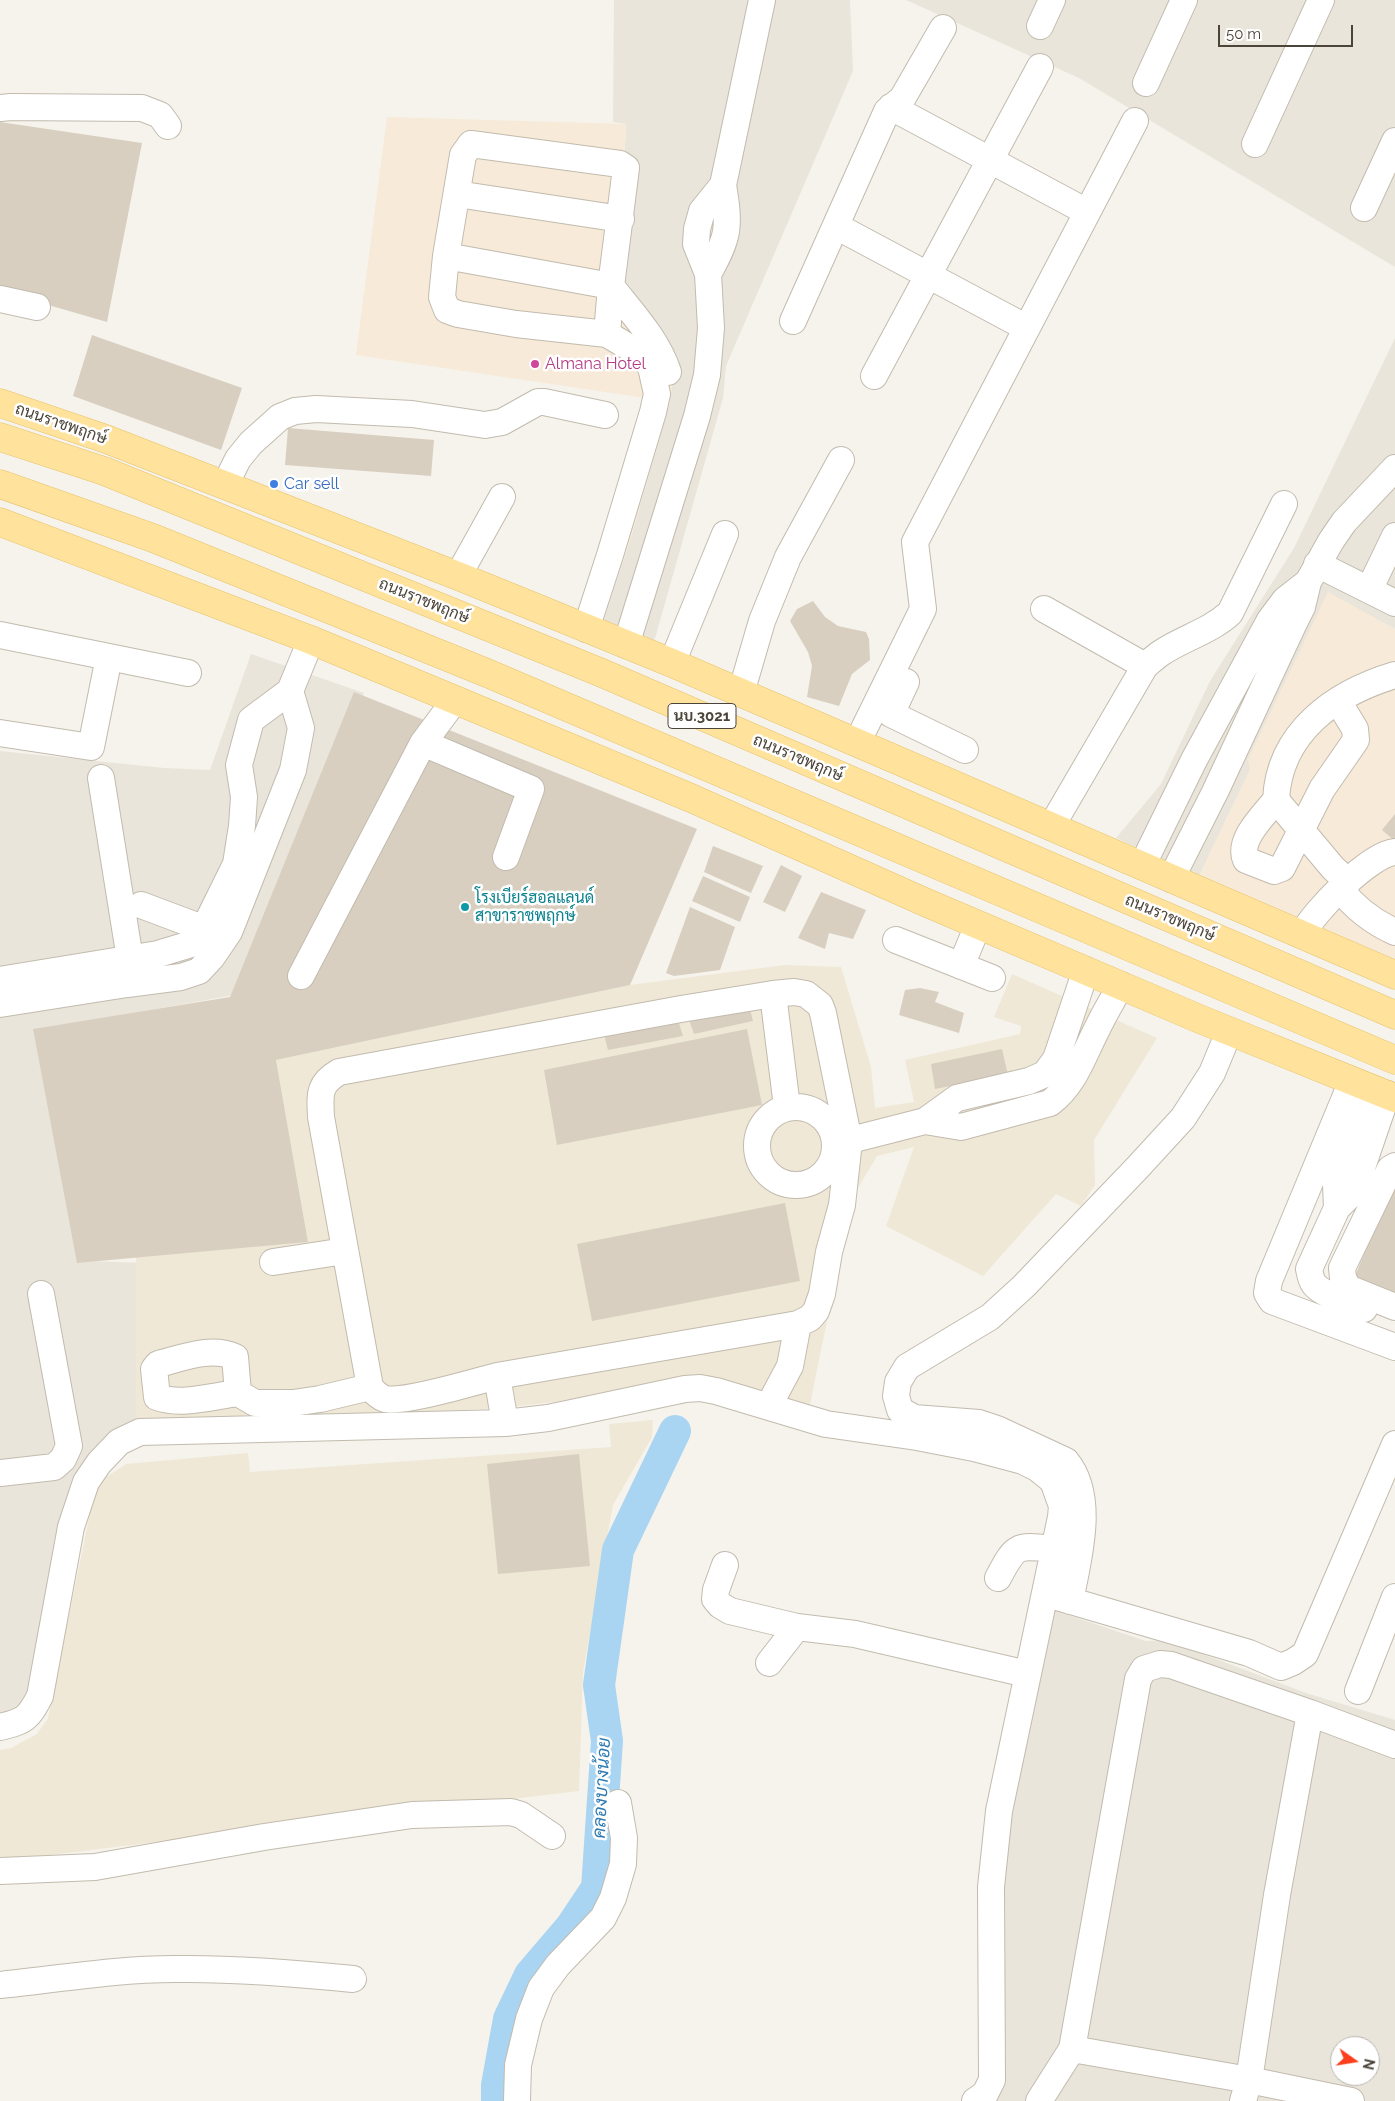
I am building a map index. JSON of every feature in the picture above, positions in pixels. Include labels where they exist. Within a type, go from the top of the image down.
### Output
[{"type":"main road","name":"ถนนราชพฤกษ์","points":[[0,403],[106,439],[225,485],[289,512],[458,576],[672,663],[1142,866],[1174,872],[1302,935],[1395,975]]},
{"type":"main road","name":"ถนนราชพฤกษ์","points":[[0,437],[104,471],[602,673],[1395,1015]]},
{"type":"main road","points":[[104,471],[289,512]]},
{"type":"main road","name":"นบ.3021","points":[[0,484],[153,538],[604,722],[1395,1060]]},
{"type":"main road","points":[[3,523],[153,538]]},
{"type":"main road","points":[[3,523],[311,640],[691,798],[978,925],[1229,1032],[1376,1090]]},
{"type":"main road","points":[[1207,980],[1249,1014],[1363,1077],[1376,1090]]},
{"type":"street","points":[[626,645],[694,426],[707,375],[711,328],[708,274],[722,250],[727,234],[728,215],[723,185],[762,0]]},
{"type":"street","points":[[1040,26],[1052,0]]},
{"type":"street","points":[[1146,83],[1184,0]]},
{"type":"street","points":[[1255,144],[1321,0]]},
{"type":"street","points":[[793,321],[886,111],[902,98],[943,28]]},
{"type":"street","points":[[874,376],[1040,67]]},
{"type":"street","points":[[891,107],[1087,212]]},
{"type":"street","points":[[0,108],[142,108],[160,115],[168,126]]},
{"type":"street","points":[[857,743],[923,609],[915,542],[1135,121]]},
{"type":"street","points":[[1364,208],[1395,141]]},
{"type":"street","points":[[589,630],[604,592],[633,530],[657,394],[650,367],[640,354],[607,334],[516,324],[458,314],[447,310],[442,297],[446,256],[463,155],[471,144],[620,164],[626,168],[607,334]]},
{"type":"street","points":[[456,194],[621,219]]},
{"type":"street","points":[[836,226],[1027,328]]},
{"type":"street","points":[[446,256],[611,286],[639,321],[663,357],[670,377],[670,403],[643,473]]},
{"type":"street","points":[[0,299],[37,307]]},
{"type":"street","points":[[225,485],[238,459],[251,443],[280,416],[294,411],[316,409],[412,414],[485,425],[502,422],[538,402],[544,402],[605,415]]},
{"type":"street","points":[[741,693],[762,621],[788,557],[841,460]]},
{"type":"street","points":[[1142,866],[1194,760],[1270,620],[1285,600],[1312,573],[1344,522],[1395,468]]},
{"type":"street","points":[[458,576],[502,497]]},
{"type":"street","points":[[1052,827],[1145,666],[1161,653],[1219,623],[1230,613],[1284,504]]},
{"type":"street","points":[[672,663],[725,534]]},
{"type":"street","points":[[1369,590],[1395,536]]},
{"type":"street","points":[[1312,573],[1369,590],[1395,603]]},
{"type":"street","points":[[1174,872],[1215,792],[1302,607],[1312,573]]},
{"type":"street","points":[[1044,609],[1145,666]]},
{"type":"street","points":[[0,636],[188,673]]},
{"type":"street","points":[[0,980],[158,954],[192,944],[200,937],[236,864],[244,797],[240,765],[251,720],[290,691],[311,640]]},
{"type":"street","points":[[922,647],[892,714],[965,750]]},
{"type":"street","points":[[0,733],[91,747],[109,657]]},
{"type":"street","points":[[1338,701],[1355,729],[1356,740],[1322,789],[1282,868],[1274,871],[1246,860],[1243,853],[1245,843],[1276,800],[1276,785],[1281,770],[1291,747],[1308,724],[1325,708],[1368,683],[1395,675]]},
{"type":"street","points":[[0,1004],[181,978],[199,971],[212,957],[229,932],[293,770],[301,728],[290,691]]},
{"type":"street","points":[[302,976],[423,743],[455,700]]},
{"type":"street","points":[[927,773],[940,738]]},
{"type":"street","points":[[1206,740],[1232,754]]},
{"type":"street","points":[[423,743],[531,789],[506,857]]},
{"type":"street","points":[[101,778],[134,958],[142,983]]},
{"type":"street","points":[[1276,800],[1333,868],[1352,904],[1370,918],[1395,932]]},
{"type":"street","points":[[1302,935],[1308,923],[1344,886],[1376,859],[1384,854],[1395,852]]},
{"type":"street","points":[[140,905],[205,928]]},
{"type":"street","points":[[961,966],[978,925]]},
{"type":"street","points":[[896,940],[992,978]]},
{"type":"street","points":[[925,1122],[957,1098],[1029,1081],[1045,1074],[1056,1059],[1086,970]]},
{"type":"street","points":[[842,1142],[832,1131],[825,1119],[814,1110],[801,1107],[787,1107],[767,1118],[757,1138],[758,1160],[771,1178],[792,1186],[814,1181],[830,1166],[842,1142],[925,1122],[961,1127],[1050,1103],[1073,1080],[1097,1028],[1121,985]]},
{"type":"street","points":[[794,992],[806,994],[820,1005],[842,1142],[842,1205],[829,1252],[822,1294],[816,1311],[810,1318],[798,1324],[497,1376],[420,1395],[386,1399],[375,1393],[370,1387],[321,1117],[320,1097],[324,1083],[339,1072],[681,1008],[794,992]]},
{"type":"street","points":[[773,994],[787,1107]]},
{"type":"street","points":[[907,1425],[896,1396],[898,1382],[908,1367],[990,1317],[1031,1279],[1183,1118],[1212,1073],[1229,1032]]},
{"type":"street","points":[[1376,1090],[1354,1191],[1337,1208],[1309,1269],[1315,1286],[1395,1323]]},
{"type":"street","points":[[1376,1090],[1269,1281],[1267,1293],[1272,1301],[1395,1347]]},
{"type":"street","points":[[1395,1166],[1390,1169],[1342,1268],[1343,1278],[1348,1288],[1395,1306]]},
{"type":"street","points":[[273,1262],[345,1251]]},
{"type":"street","points":[[0,1473],[54,1467],[63,1459],[69,1446],[41,1294]]},
{"type":"street","points":[[774,1396],[790,1366],[798,1324]]},
{"type":"street","points":[[497,1376],[505,1422]]},
{"type":"street","points":[[238,1393],[254,1403],[293,1403],[320,1399],[370,1387]]},
{"type":"street","points":[[0,1727],[17,1723],[31,1714],[40,1696],[71,1527],[86,1482],[119,1442],[140,1432],[505,1422],[548,1418],[685,1388],[700,1388],[716,1391],[826,1424],[855,1429],[907,1425],[1023,1462],[1047,1474],[1053,1481],[1062,1506],[999,1811],[991,1887],[992,2080],[986,2094],[975,2101]]},
{"type":"street","points":[[907,1425],[914,1418],[979,1423],[997,1429],[1066,1461],[1073,1470],[1083,1507],[1079,1554],[1070,1601]]},
{"type":"street","points":[[1044,1593],[1249,1654],[1281,1667],[1293,1662],[1305,1654],[1395,1444]]},
{"type":"street","points":[[998,1578],[1009,1558],[1018,1549],[1026,1546],[1054,1549]]},
{"type":"street","points":[[726,1565],[716,1590],[715,1599],[720,1606],[730,1611],[797,1627],[855,1634],[1027,1674]]},
{"type":"street","points":[[1358,1691],[1395,1596]]},
{"type":"street","points":[[769,1663],[797,1627]]},
{"type":"street","points":[[1038,2101],[1072,2049],[1138,1679],[1144,1669],[1160,1664],[1171,1665],[1310,1713],[1395,1745]]},
{"type":"street","points":[[1246,2090],[1277,1895],[1310,1713]]},
{"type":"street","points":[[517,2101],[516,2082],[518,2066],[528,2019],[540,1988],[558,1965],[603,1918],[613,1898],[623,1864],[624,1838],[618,1803]]},
{"type":"street","points":[[0,1871],[95,1867],[264,1837],[412,1815],[511,1812],[521,1815],[552,1836]]},
{"type":"street","points":[[0,1985],[175,1968],[278,1972],[353,1979]]},
{"type":"street","points":[[1072,2049],[1246,2090],[1351,2101]]},
{"type":"shaded area","points":[[614,0],[850,0],[853,71],[726,366],[723,398],[652,649],[602,625],[631,537],[670,402],[673,373],[617,305],[626,124],[613,122]]},
{"type":"shaded area","points":[[906,0],[1395,0],[1395,267],[1079,78]]},
{"type":"shaded area","name":"Almana Hotel","points":[[387,117],[626,124],[617,305],[674,372],[670,402],[631,537],[602,625],[587,618],[652,399],[356,355]]},
{"type":"shaded area","points":[[1395,338],[1395,629],[1328,593],[1250,770],[1199,876],[1116,838],[1161,784],[1210,681],[1294,548]]},
{"type":"shaded area","points":[[1328,592],[1395,629],[1395,963],[1199,876],[1250,770],[1248,759]]},
{"type":"shaded area","points":[[251,654],[364,693],[234,995],[51,1028],[88,1261],[144,1263],[142,1420],[104,1442],[69,1492],[28,1689],[13,1716],[0,1718],[0,751],[164,768],[210,770]]},
{"type":"shaded area","points":[[785,965],[841,967],[871,1067],[875,1108],[914,1102],[905,1060],[1020,1034],[1021,1026],[994,1017],[1012,974],[1157,1038],[1094,1140],[1095,1185],[1081,1206],[1056,1194],[983,1276],[886,1226],[914,1147],[877,1156],[852,1198],[807,1419],[698,1385],[502,1408],[146,1426],[136,1420],[136,1257],[308,1242],[276,1060],[630,985]]},
{"type":"shaded area","points":[[653,1420],[652,1437],[613,1505],[583,1672],[579,1791],[0,1861],[0,1750],[11,1748],[37,1734],[48,1718],[96,1484],[126,1464],[248,1453],[250,1472],[611,1447],[609,1424]]},
{"type":"shaded area","points":[[1044,1607],[1146,1641],[1166,1640],[1306,1693],[1395,1720],[1395,2101],[988,2101],[994,1908]]},
{"type":"building","points":[[0,122],[142,143],[107,322],[0,291]]},
{"type":"building","points":[[92,335],[242,388],[221,450],[73,396]]},
{"type":"building","points":[[288,428],[434,440],[431,476],[285,465]]},
{"type":"building","points":[[813,601],[825,617],[838,626],[866,632],[869,639],[870,660],[852,674],[839,706],[807,697],[812,666],[808,652],[790,621],[797,609]]},
{"type":"building","name":"โรงเบียร์ฮอลแลนด์ สาขาราชพฤกษ์","points":[[354,692],[697,829],[630,985],[276,1060],[308,1242],[77,1263],[33,1029],[230,997]]},
{"type":"building","points":[[1395,814],[1395,841],[1382,830]]},
{"type":"building","points":[[713,846],[763,866],[751,893],[704,872]]},
{"type":"building","points":[[781,865],[802,876],[785,912],[763,902]]},
{"type":"building","points":[[703,876],[750,897],[740,922],[692,901]]},
{"type":"building","points":[[821,892],[866,910],[853,939],[829,933],[825,949],[798,938]]},
{"type":"building","points":[[690,907],[735,927],[720,970],[674,976],[666,973]]},
{"type":"building","points":[[920,988],[939,992],[935,1002],[964,1013],[959,1033],[899,1015],[905,990]]},
{"type":"building","points":[[749,1005],[753,1021],[694,1034],[688,1017]]},
{"type":"building","points":[[676,1014],[683,1036],[608,1050],[603,1030]]},
{"type":"building","points":[[747,1029],[762,1105],[557,1145],[544,1070]]},
{"type":"building","points":[[1002,1049],[1008,1075],[935,1089],[931,1064]]},
{"type":"building","points":[[1395,1177],[1395,1293],[1355,1276]]},
{"type":"building","points":[[785,1203],[800,1281],[592,1321],[577,1244]]},
{"type":"building","points":[[579,1454],[590,1566],[498,1574],[487,1464]]},
{"type":"waterway","name":"คลองบางน้อย","points":[[497,2101],[497,2085],[509,2019],[530,1975],[571,1927],[597,1888],[607,1741],[599,1685],[618,1550],[675,1431]]},
{"type":"place","name":"Almana Hotel","points":[[535,364]]},
{"type":"place","name":"Car sell","points":[[274,484]]},
{"type":"place","name":"โรงเบียร์ฮอลแลนด์ สาขาราชพฤกษ์","points":[[465,907]]}]
